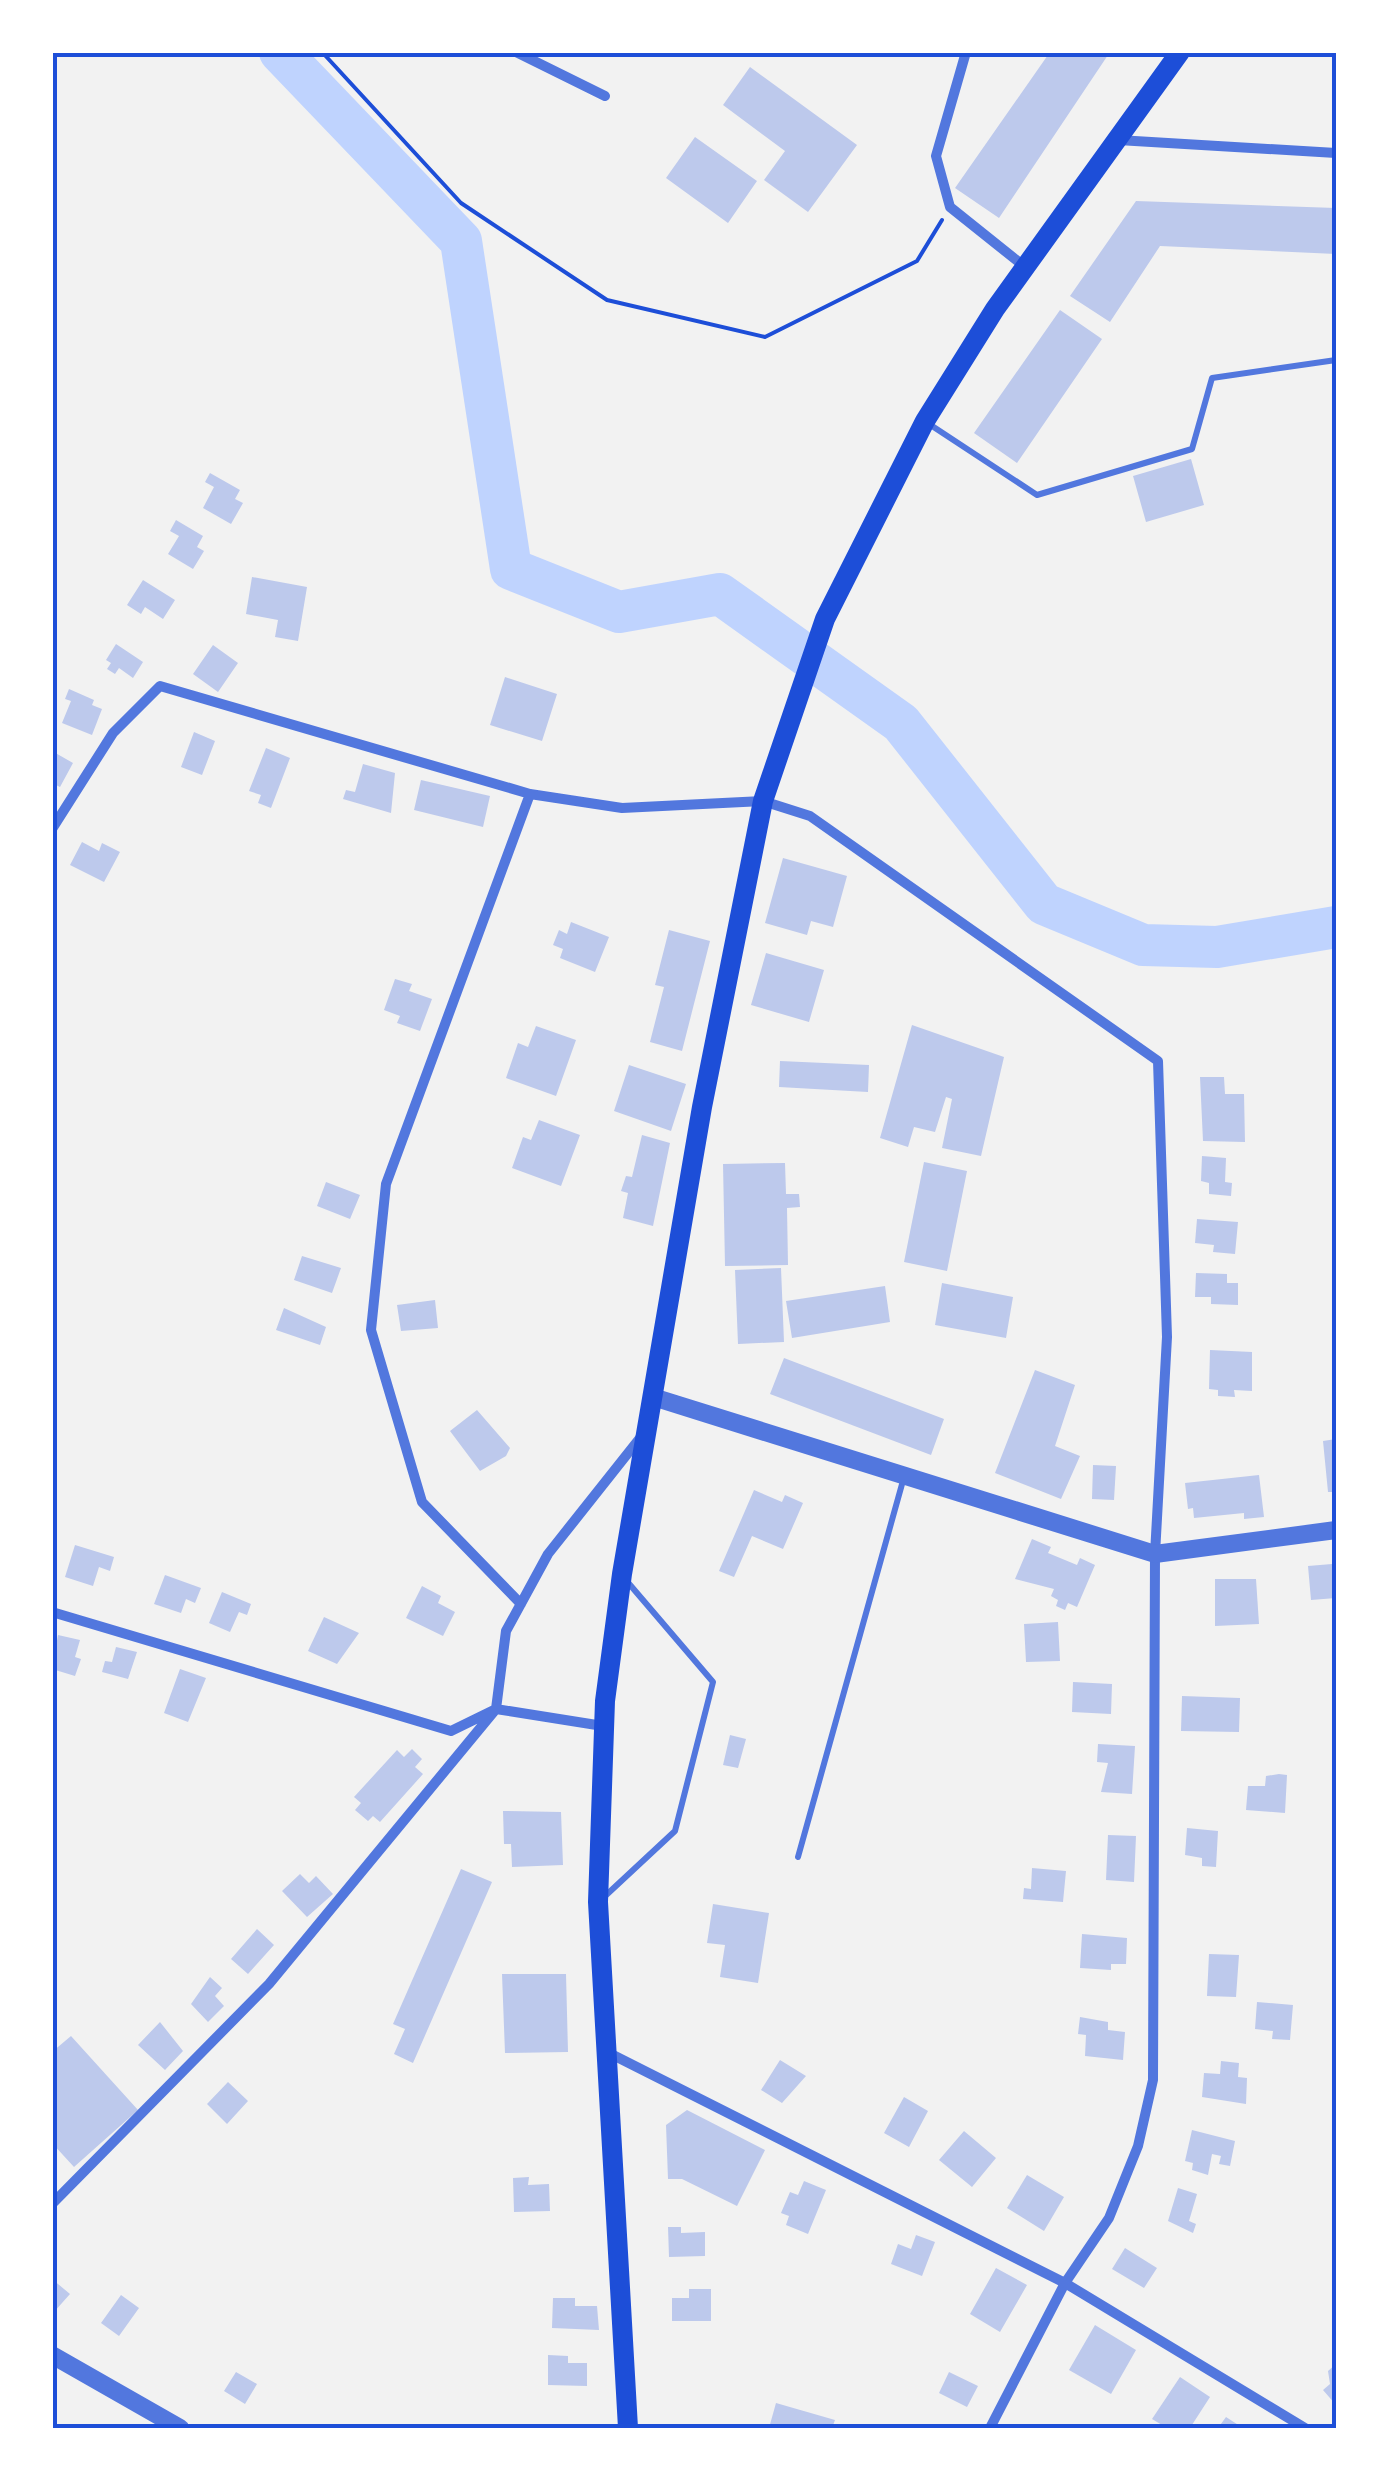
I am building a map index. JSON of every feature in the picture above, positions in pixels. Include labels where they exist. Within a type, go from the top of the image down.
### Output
[{"type":"main road","points":[[628,2428],[598,1902],[603,1726],[622,1574],[702,1107],[762,802],[825,619],[925,422],[1025,267],[1180,52]]},
{"type":"street","points":[[516,52],[605,96]]},
{"type":"street","points":[[966,52],[936,156],[950,207],[1025,267]]},
{"type":"street","points":[[1114,140],[1336,153]]},
{"type":"street","points":[[52,830],[113,733],[160,686],[530,794],[622,808],[762,802],[810,816],[1158,1061],[1167,1337],[1155,1554],[1153,2080],[1138,2146],[1109,2218],[1065,2284],[990,2428]]},
{"type":"street","points":[[521,1604],[422,1502],[372,1330],[386,1184],[530,794]]},
{"type":"street","points":[[653,1396],[1155,1554],[1336,1530]]},
{"type":"street","points":[[52,2204],[268,1984],[496,1710],[506,1631],[548,1554],[647,1430]]},
{"type":"street","points":[[52,1612],[451,1731],[496,1710],[603,1726]]},
{"type":"street","points":[[605,2050],[1065,2284],[1305,2428]]},
{"type":"street","points":[[52,2355],[180,2428]]},
{"type":"lane","points":[[925,422],[1037,495],[1192,449],[1212,378],[1336,360]]},
{"type":"lane","points":[[798,1857],[905,1476]]},
{"type":"lane","points":[[598,1902],[675,1830],[713,1682],[622,1574]]},
{"type":"path","points":[[322,52],[461,203],[608,300],[766,337],[917,261],[950,207]]},
{"type":"building","points":[[1050,52],[1110,52],[999,218],[955,188]]},
{"type":"building","points":[[750,67],[857,145],[808,212],[764,180],[785,151],[723,105]]},
{"type":"building","points":[[695,137],[757,181],[728,223],[666,178]]},
{"type":"building","points":[[1136,201],[1336,208],[1336,254],[1160,246],[1110,322],[1070,296]]},
{"type":"building","points":[[1060,310],[1102,339],[1017,463],[974,433]]},
{"type":"building","points":[[1191,459],[1204,505],[1146,522],[1133,476]]},
{"type":"building","points":[[210,473],[240,490],[235,499],[243,503],[231,524],[203,508],[214,487],[205,482]]},
{"type":"building","points":[[176,520],[203,536],[197,547],[204,551],[193,569],[168,554],[179,536],[170,531]]},
{"type":"building","points":[[252,577],[307,587],[298,641],[275,637],[278,620],[246,614]]},
{"type":"building","points":[[143,580],[175,600],[163,619],[145,607],[141,614],[127,605]]},
{"type":"building","points":[[116,644],[143,662],[133,678],[119,668],[115,674],[107,669],[111,663],[106,660]]},
{"type":"building","points":[[213,645],[238,663],[218,692],[193,674]]},
{"type":"building","points":[[505,677],[557,694],[542,741],[490,725]]},
{"type":"building","points":[[69,689],[94,700],[92,705],[102,709],[92,735],[62,723],[71,701],[65,699]]},
{"type":"building","points":[[194,732],[215,741],[202,775],[181,767]]},
{"type":"building","points":[[266,748],[290,758],[271,808],[258,803],[261,795],[249,791]]},
{"type":"building","points":[[52,751],[73,763],[60,787],[52,783]]},
{"type":"building","points":[[363,764],[395,773],[391,813],[343,799],[346,790],[355,792]]},
{"type":"building","points":[[421,780],[490,796],[483,827],[414,810]]},
{"type":"building","points":[[82,842],[99,851],[102,843],[120,852],[104,882],[70,865]]},
{"type":"building","points":[[783,858],[847,876],[833,927],[811,921],[807,935],[765,923]]},
{"type":"building","points":[[571,922],[609,937],[595,972],[560,958],[563,949],[553,945],[559,930],[567,934]]},
{"type":"building","points":[[669,930],[710,941],[682,1051],[650,1042],[664,987],[655,985]]},
{"type":"building","points":[[766,953],[824,970],[809,1022],[751,1005]]},
{"type":"building","points":[[395,979],[412,984],[409,991],[432,999],[420,1031],[397,1023],[400,1016],[384,1010]]},
{"type":"building","points":[[912,1025],[1004,1057],[981,1156],[942,1148],[952,1099],[946,1097],[935,1132],[914,1127],[908,1147],[880,1138]]},
{"type":"building","points":[[536,1026],[576,1040],[556,1096],[506,1078],[518,1043],[528,1047]]},
{"type":"building","points":[[780,1061],[869,1065],[868,1092],[779,1087]]},
{"type":"building","points":[[629,1065],[686,1084],[671,1131],[614,1111]]},
{"type":"building","points":[[1200,1077],[1224,1077],[1225,1094],[1244,1094],[1245,1142],[1203,1141]]},
{"type":"building","points":[[539,1120],[580,1135],[561,1186],[512,1168],[523,1137],[531,1140]]},
{"type":"building","points":[[642,1135],[670,1143],[653,1226],[623,1218],[628,1193],[621,1191],[626,1176],[632,1177]]},
{"type":"building","points":[[1202,1156],[1226,1158],[1225,1182],[1232,1183],[1231,1196],[1209,1194],[1209,1183],[1201,1181]]},
{"type":"building","points":[[924,1162],[967,1171],[947,1271],[904,1262]]},
{"type":"building","points":[[785,1163],[786,1194],[799,1194],[800,1207],[787,1208],[788,1265],[725,1266],[723,1164]]},
{"type":"building","points":[[326,1182],[360,1195],[350,1219],[317,1206]]},
{"type":"building","points":[[1197,1219],[1238,1222],[1235,1254],[1213,1252],[1214,1245],[1195,1243]]},
{"type":"building","points":[[302,1256],[341,1268],[332,1293],[294,1280]]},
{"type":"building","points":[[781,1268],[784,1342],[738,1344],[735,1270]]},
{"type":"building","points":[[1196,1273],[1227,1274],[1227,1283],[1238,1283],[1238,1305],[1211,1304],[1211,1297],[1195,1297]]},
{"type":"building","points":[[942,1283],[1013,1297],[1006,1338],[935,1325]]},
{"type":"building","points":[[885,1286],[890,1322],[792,1338],[786,1301]]},
{"type":"building","points":[[435,1300],[438,1328],[401,1331],[397,1305]]},
{"type":"building","points":[[284,1308],[326,1327],[320,1345],[276,1330]]},
{"type":"building","points":[[1210,1350],[1252,1352],[1252,1391],[1234,1390],[1235,1397],[1218,1396],[1218,1390],[1209,1389]]},
{"type":"building","points":[[784,1358],[944,1419],[931,1455],[770,1394]]},
{"type":"building","points":[[1035,1370],[1075,1385],[1055,1446],[1080,1456],[1061,1499],[995,1473]]},
{"type":"building","points":[[477,1410],[510,1448],[506,1456],[480,1471],[450,1431]]},
{"type":"building","points":[[1336,1439],[1336,1492],[1328,1492],[1323,1441]]},
{"type":"building","points":[[1093,1465],[1116,1466],[1114,1500],[1092,1499]]},
{"type":"building","points":[[1259,1475],[1264,1517],[1244,1519],[1244,1513],[1194,1518],[1193,1508],[1188,1509],[1185,1483]]},
{"type":"building","points":[[754,1490],[782,1502],[785,1495],[803,1503],[783,1549],[752,1536],[734,1577],[719,1571]]},
{"type":"building","points":[[1032,1539],[1051,1547],[1048,1553],[1077,1565],[1080,1558],[1095,1565],[1077,1607],[1068,1603],[1065,1610],[1056,1606],[1058,1600],[1051,1596],[1054,1589],[1015,1579]]},
{"type":"building","points":[[75,1545],[114,1557],[110,1571],[99,1567],[93,1586],[65,1577]]},
{"type":"building","points":[[1332,1564],[1336,1598],[1311,1600],[1308,1566]]},
{"type":"building","points":[[165,1575],[201,1588],[195,1603],[186,1599],[181,1613],[154,1604]]},
{"type":"building","points":[[1215,1579],[1256,1579],[1259,1624],[1215,1626]]},
{"type":"building","points":[[422,1586],[441,1596],[438,1603],[455,1612],[443,1636],[406,1618]]},
{"type":"building","points":[[222,1592],[251,1604],[247,1615],[239,1612],[230,1632],[209,1623]]},
{"type":"building","points":[[324,1617],[359,1633],[337,1664],[308,1651]]},
{"type":"building","points":[[1058,1622],[1060,1661],[1026,1662],[1024,1624]]},
{"type":"building","points":[[58,1635],[80,1640],[75,1657],[81,1659],[75,1676],[52,1669]]},
{"type":"building","points":[[116,1647],[137,1652],[128,1679],[102,1672],[105,1661],[112,1662]]},
{"type":"building","points":[[180,1669],[206,1678],[188,1722],[164,1713]]},
{"type":"building","points":[[1073,1682],[1112,1684],[1111,1714],[1072,1712]]},
{"type":"building","points":[[1182,1696],[1240,1698],[1239,1732],[1181,1731]]},
{"type":"building","points":[[730,1735],[746,1739],[738,1768],[723,1765]]},
{"type":"building","points":[[1098,1744],[1135,1746],[1132,1794],[1101,1792],[1108,1763],[1097,1762]]},
{"type":"building","points":[[412,1749],[422,1759],[415,1767],[423,1774],[380,1822],[373,1816],[368,1821],[355,1810],[361,1803],[354,1797],[397,1750],[404,1757]]},
{"type":"building","points":[[1287,1775],[1285,1813],[1246,1810],[1248,1786],[1265,1786],[1266,1776]]},
{"type":"building","points":[[503,1811],[561,1812],[563,1865],[512,1867],[511,1844],[504,1844]]},
{"type":"building","points":[[1187,1828],[1218,1831],[1216,1867],[1202,1866],[1202,1858],[1185,1855]]},
{"type":"building","points":[[1108,1835],[1136,1836],[1134,1882],[1106,1880]]},
{"type":"building","points":[[1032,1868],[1066,1871],[1063,1902],[1023,1899],[1024,1888],[1031,1889]]},
{"type":"building","points":[[461,1869],[492,1882],[413,2063],[394,2054],[405,2029],[393,2024]]},
{"type":"building","points":[[300,1874],[309,1883],[316,1876],[333,1894],[307,1917],[282,1891]]},
{"type":"building","points":[[713,1904],[769,1913],[758,1983],[720,1977],[725,1945],[707,1943]]},
{"type":"building","points":[[257,1929],[274,1945],[248,1974],[231,1959]]},
{"type":"building","points":[[1082,1934],[1127,1938],[1126,1964],[1111,1964],[1111,1970],[1080,1968]]},
{"type":"building","points":[[1209,1954],[1239,1955],[1236,1997],[1207,1996]]},
{"type":"building","points":[[502,1974],[566,1974],[568,2052],[505,2053]]},
{"type":"building","points":[[210,1977],[222,1988],[215,1996],[224,2006],[208,2022],[191,2004]]},
{"type":"building","points":[[1257,2002],[1293,2005],[1290,2040],[1272,2039],[1273,2031],[1255,2029]]},
{"type":"building","points":[[1080,2017],[1108,2022],[1108,2030],[1125,2032],[1123,2060],[1085,2056],[1086,2035],[1078,2034]]},
{"type":"building","points":[[160,2022],[183,2051],[165,2070],[138,2045]]},
{"type":"building","points":[[71,2036],[138,2110],[74,2167],[52,2143],[52,2052]]},
{"type":"building","points":[[780,2060],[806,2076],[782,2103],[761,2090]]},
{"type":"building","points":[[1221,2061],[1239,2063],[1238,2077],[1247,2078],[1246,2104],[1202,2097],[1204,2073],[1220,2074]]},
{"type":"building","points":[[228,2082],[248,2101],[227,2124],[207,2104]]},
{"type":"building","points":[[904,2097],[928,2111],[909,2147],[884,2133]]},
{"type":"building","points":[[687,2110],[765,2150],[737,2206],[682,2179],[668,2179],[666,2125]]},
{"type":"building","points":[[1192,2130],[1235,2141],[1230,2166],[1219,2164],[1221,2156],[1212,2154],[1208,2175],[1192,2170],[1193,2163],[1185,2161]]},
{"type":"building","points":[[964,2131],[996,2158],[972,2187],[939,2160]]},
{"type":"building","points":[[1027,2175],[1064,2197],[1044,2231],[1007,2208]]},
{"type":"building","points":[[529,2177],[528,2185],[549,2184],[550,2211],[514,2212],[513,2178]]},
{"type":"building","points":[[804,2181],[826,2190],[808,2234],[786,2225],[789,2216],[781,2213],[790,2192],[798,2195]]},
{"type":"building","points":[[1178,2188],[1197,2194],[1189,2221],[1196,2224],[1193,2233],[1168,2221]]},
{"type":"building","points":[[668,2227],[681,2227],[681,2233],[705,2232],[705,2256],[669,2257]]},
{"type":"building","points":[[916,2235],[935,2242],[922,2276],[891,2264],[898,2244],[911,2249]]},
{"type":"building","points":[[1125,2248],[1157,2268],[1144,2288],[1112,2269]]},
{"type":"building","points":[[996,2268],[1027,2285],[1000,2332],[970,2314]]},
{"type":"building","points":[[52,2279],[70,2294],[54,2312],[52,2310]]},
{"type":"building","points":[[689,2289],[711,2289],[711,2321],[672,2321],[672,2298],[689,2298]]},
{"type":"building","points":[[121,2295],[139,2308],[119,2336],[101,2323]]},
{"type":"building","points":[[553,2298],[575,2298],[575,2306],[597,2306],[599,2330],[552,2328]]},
{"type":"building","points":[[1095,2325],[1136,2350],[1111,2394],[1069,2370]]},
{"type":"building","points":[[548,2355],[568,2356],[568,2363],[587,2363],[587,2386],[548,2385]]},
{"type":"building","points":[[1336,2364],[1336,2405],[1323,2390],[1330,2384],[1328,2371]]},
{"type":"building","points":[[236,2372],[257,2384],[245,2404],[224,2391]]},
{"type":"building","points":[[949,2372],[978,2386],[967,2407],[939,2393]]},
{"type":"building","points":[[1180,2377],[1210,2397],[1190,2428],[1167,2428],[1152,2419]]},
{"type":"building","points":[[776,2403],[835,2420],[832,2428],[769,2428]]},
{"type":"building","points":[[1226,2417],[1243,2428],[1218,2428]]},
{"type":"waterway","points":[[280,52],[461,241],[511,569],[619,612],[720,594],[901,723],[1044,904],[1143,945],[1217,947],[1336,927]]}]
